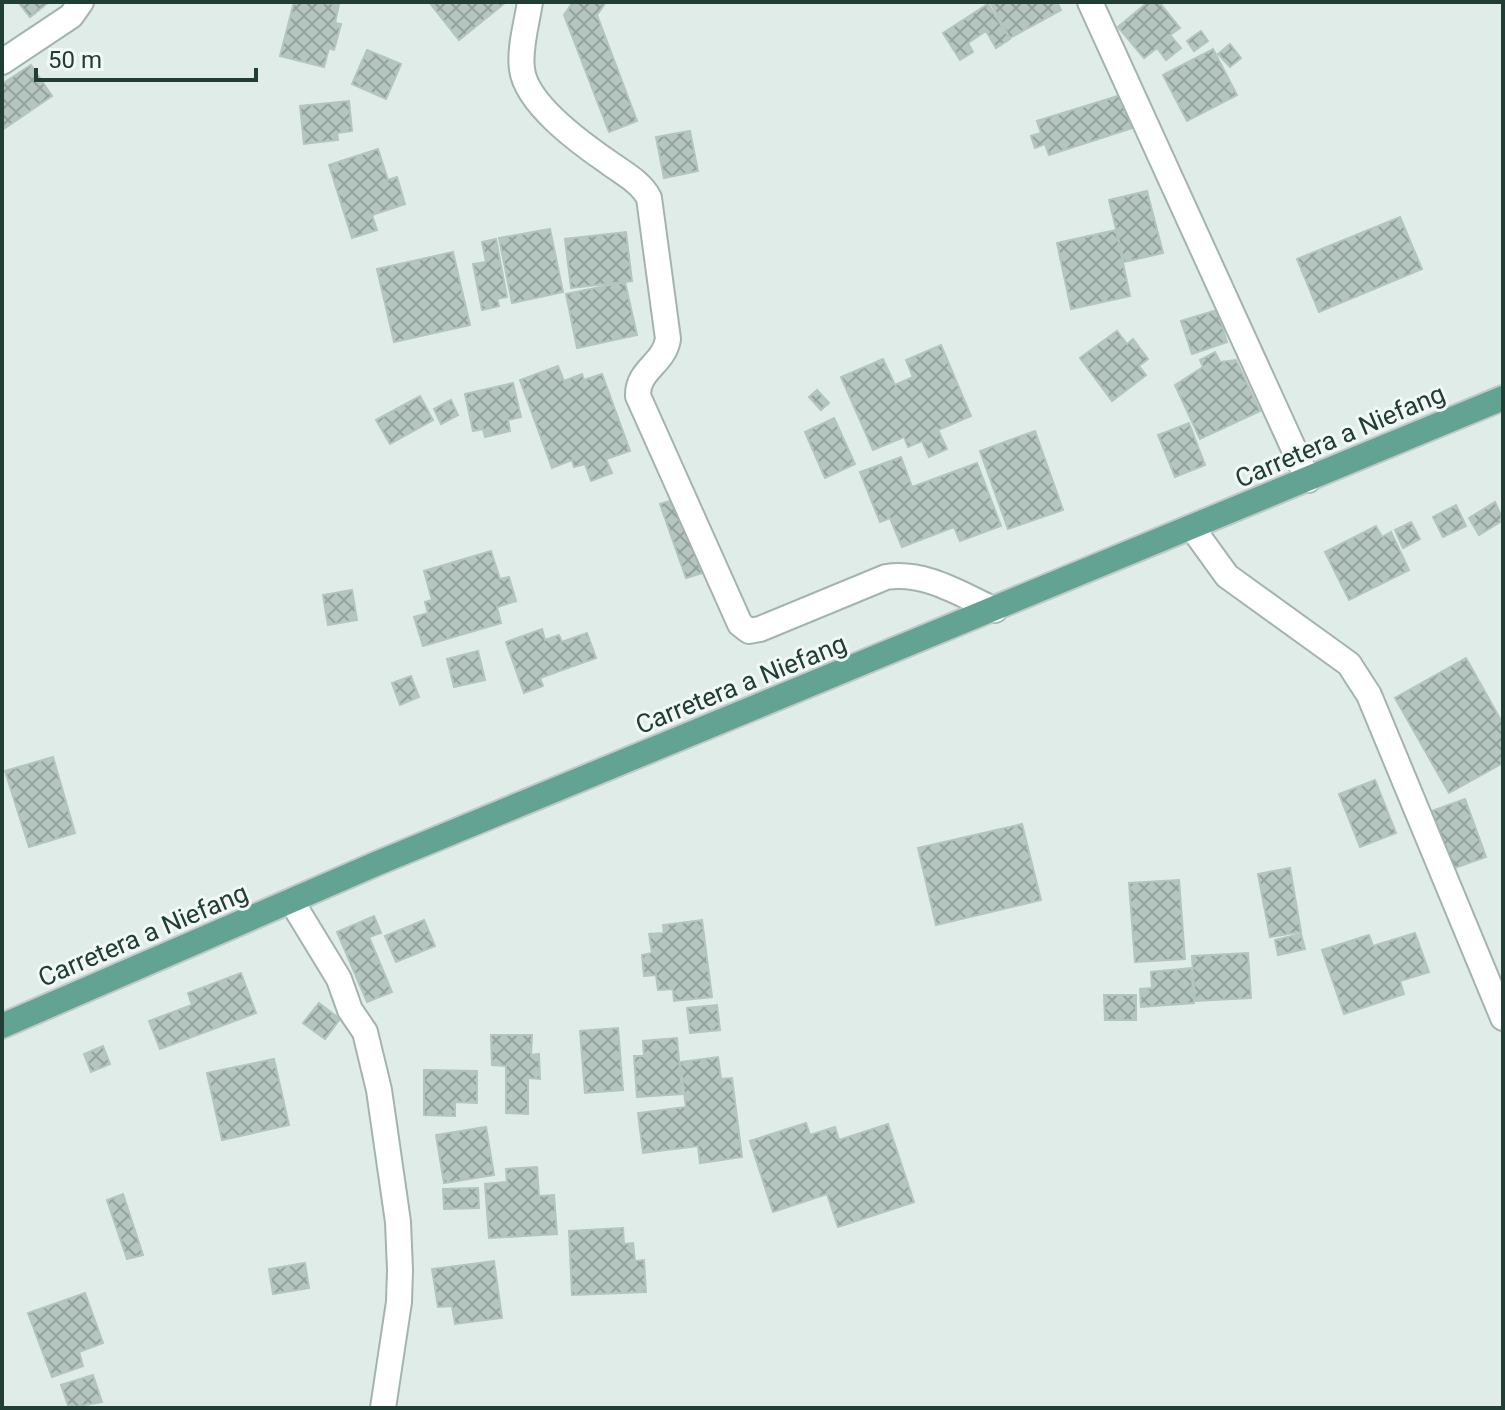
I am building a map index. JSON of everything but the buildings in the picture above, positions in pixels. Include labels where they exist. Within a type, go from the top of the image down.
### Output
[{"type":"main road","name":"Carretera a Niefang","points":[[2,1026],[393,857],[1193,529],[1503,398]]},
{"type":"street","points":[[2,62],[71,16],[81,2]]},
{"type":"street","points":[[530,2],[521,66],[526,79],[553,119],[568,134],[638,183],[649,198],[668,339],[664,354],[641,376],[638,396],[740,624],[749,631],[760,629],[886,577],[905,574],[926,579],[995,610]]},
{"type":"street","points":[[1090,2],[1308,480]]},
{"type":"street","points":[[1193,529],[1227,576],[1349,664],[1369,695],[1503,1018]]},
{"type":"street","points":[[292,902],[339,979],[350,1010],[365,1032],[379,1090],[398,1222],[400,1270],[399,1302],[383,1408]]}]
